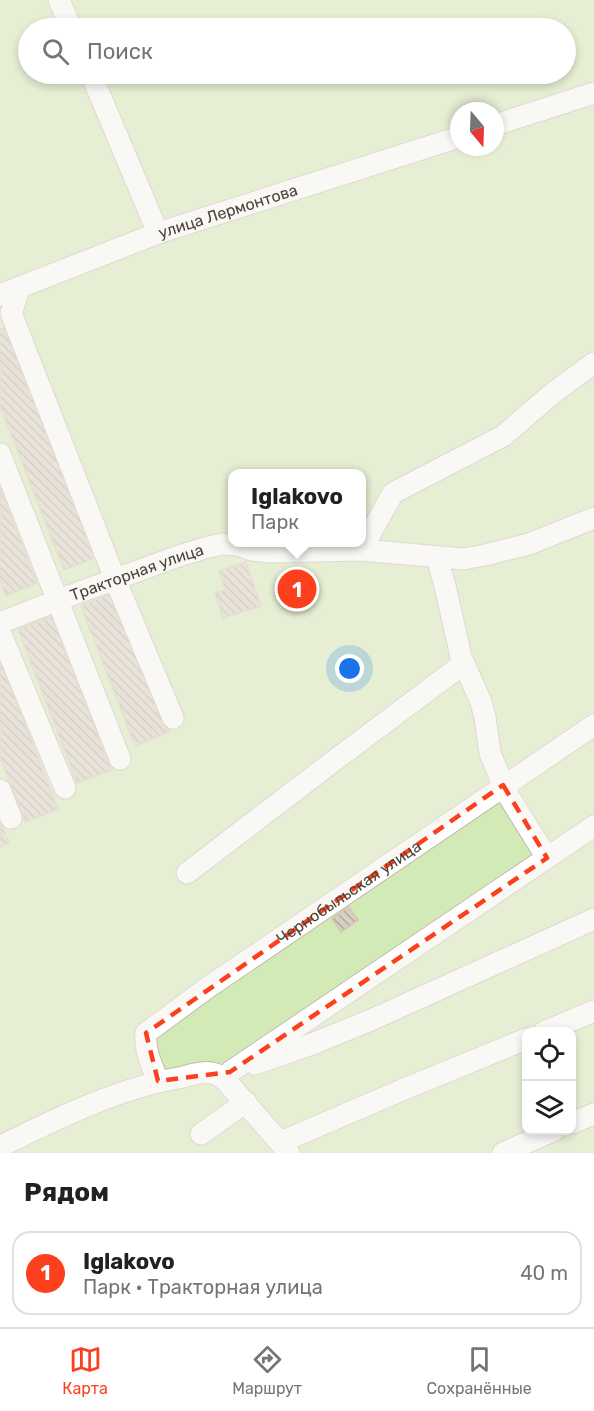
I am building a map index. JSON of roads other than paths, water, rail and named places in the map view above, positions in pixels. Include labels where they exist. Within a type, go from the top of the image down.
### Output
[{"type":"street","points":[[59,0],[67,18]]},
{"type":"street","points":[[95,84],[159,233]]},
{"type":"street","points":[[504,122],[594,93]]},
{"type":"street","name":"улица Лермонтова","points":[[0,295],[159,233],[450,140]]},
{"type":"street","points":[[20,287],[10,313],[115,579],[173,718]]},
{"type":"street","points":[[366,541],[393,493],[503,436],[553,393],[594,363]]},
{"type":"street","points":[[0,454],[120,759]]},
{"type":"street","name":"Тракторная улица","points":[[243,547],[271,552],[361,550],[464,559],[529,544],[594,518]]},
{"type":"street","name":"Тракторная улица","points":[[0,623],[115,579],[208,547],[228,544]]},
{"type":"street","points":[[437,557],[464,664],[481,702],[490,753],[503,786],[547,858]]},
{"type":"street","points":[[0,632],[64,788]]},
{"type":"street","points":[[188,873],[464,664]]},
{"type":"street","name":"Чернобыльская улица","points":[[158,1081],[145,1043],[146,1033],[207,988],[594,725]]},
{"type":"street","points":[[0,790],[11,818]]},
{"type":"street","points":[[225,1074],[594,826]]},
{"type":"street","points":[[2,1148],[93,1103],[158,1081],[211,1072],[225,1074],[281,1056],[371,1020],[594,920]]},
{"type":"street","points":[[556,1027],[594,1011]]},
{"type":"street","points":[[225,1074],[285,1148],[402,1090],[522,1041]]},
{"type":"street","points":[[201,1134],[246,1102]]},
{"type":"street","points":[[576,1122],[594,1114]]},
{"type":"street","points":[[503,1153],[546,1135]]},
{"type":"place","name":"Iglakovo","points":[[297,589]]}]
